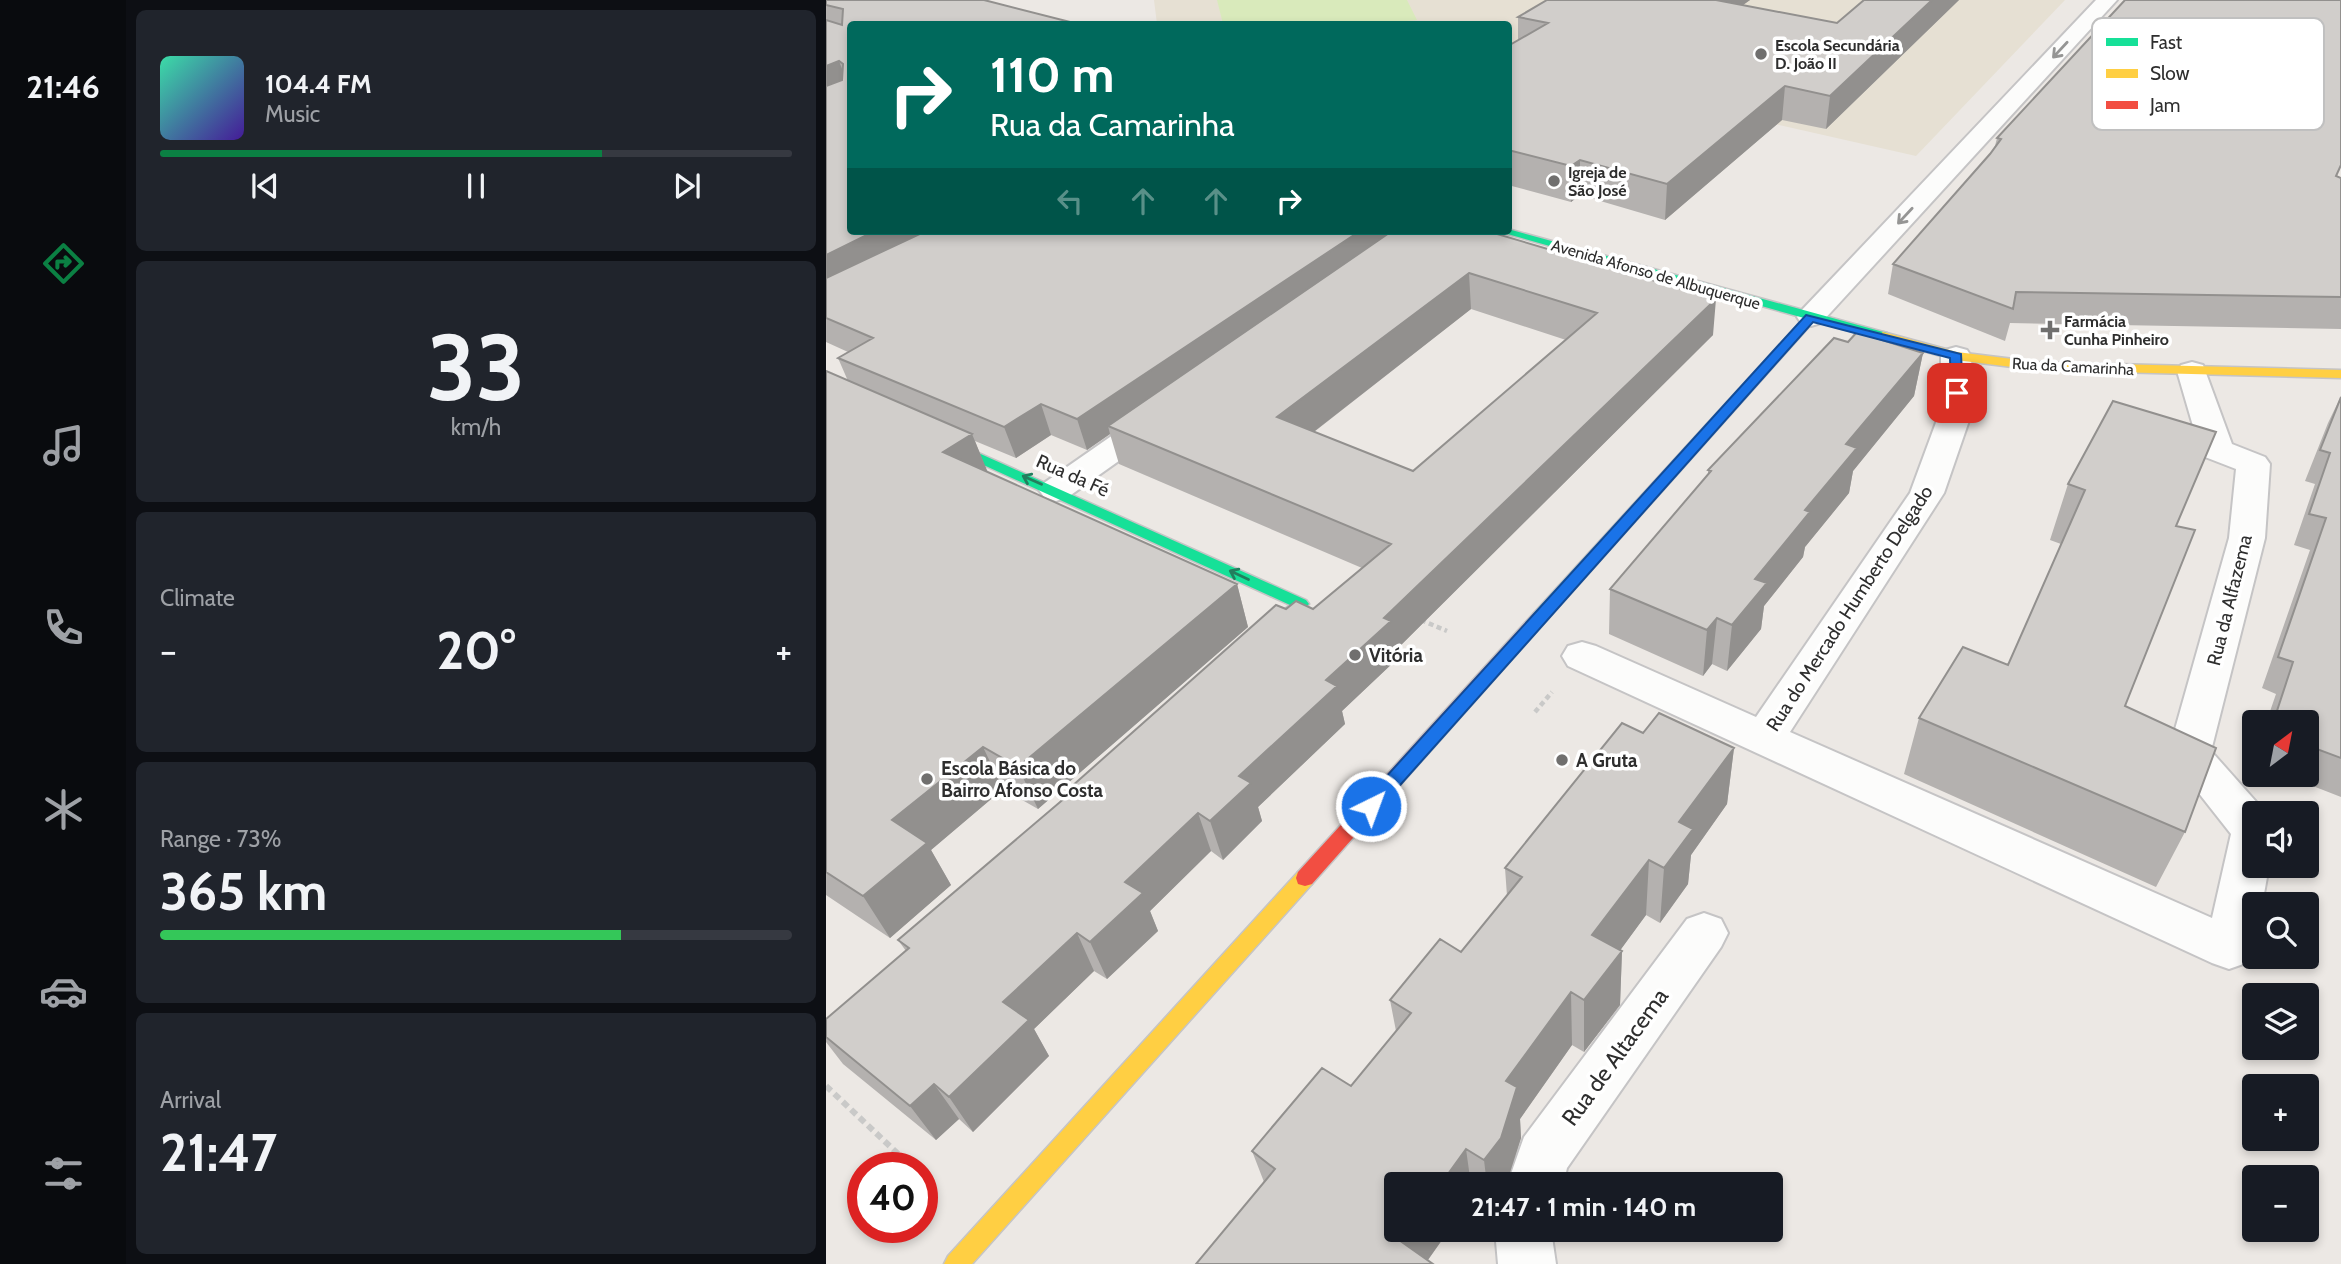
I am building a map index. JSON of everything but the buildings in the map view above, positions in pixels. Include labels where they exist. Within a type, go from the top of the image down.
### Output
[{"type":"street","points":[[971,1259],[1811,317],[2107,0]]},
{"type":"street","name":"Avenida Afonso de Albuquerque","points":[[1512,234],[1811,317]]},
{"type":"street","name":"Rua da Camarinha","points":[[1811,317],[1956,356],[2037,366],[2341,374]]},
{"type":"street","name":"Rua do Mercado Humberto Delgado","points":[[1764,738],[1927,493],[1957,409],[1956,356]]},
{"type":"street","name":"Rua da Alfazema","points":[[2192,371],[2217,450],[2253,464],[2247,538],[2189,754],[2242,817]]},
{"type":"street","points":[[1056,490],[1181,402]]},
{"type":"street","name":"Rua da Fé","points":[[922,432],[1056,490],[1301,604],[1249,650]]},
{"type":"street","points":[[1582,656],[1764,738]]},
{"type":"street","name":"Rua da Alfazema","points":[[1764,738],[2229,947],[2244,878]]},
{"type":"street","name":"Rua de Altacema","points":[[1539,1172],[1543,1156],[1704,933]]},
{"type":"street","points":[[1524,1242],[1527,1264]]},
{"type":"path","points":[[1412,615],[1447,631]]},
{"type":"path","points":[[826,1086],[896,1152]]},
{"type":"shaded area","name":"Escola Secundária D. João II","points":[[1154,0],[2065,0],[1916,156],[1620,89],[1512,83],[1512,21],[1157,21]]},
{"type":"green space","points":[[1217,0],[1407,0],[1417,20],[1406,21],[1222,21]]},
{"type":"traffic: fast","points":[[1512,234],[1883,336]]},
{"type":"traffic: fast","points":[[1540,617],[1811,317]]},
{"type":"traffic: fast","points":[[934,437],[1301,604],[1265,635]]},
{"type":"traffic: slow","points":[[1883,336],[1956,356],[2037,366],[2341,374]]},
{"type":"traffic: slow","points":[[956,1264],[1305,878]]},
{"type":"traffic: jam","points":[[1305,878],[1540,617]]},
{"type":"place","name":"Escola Secundária D. João II","points":[[1761,54]]},
{"type":"place","name":"Igreja de São José","points":[[1554,181]]},
{"type":"place","name":"Farmácia Cunha Pinheiro","points":[[2050,330]]},
{"type":"place","name":"Vitória","points":[[1355,655]]},
{"type":"place","name":"A Gruta","points":[[1562,760]]},
{"type":"place","name":"Escola Básica do Bairro Afonso Costa","points":[[927,779]]},
{"type":"route","points":[[1371,806],[1811,317],[1956,356],[1957,393]]}]
